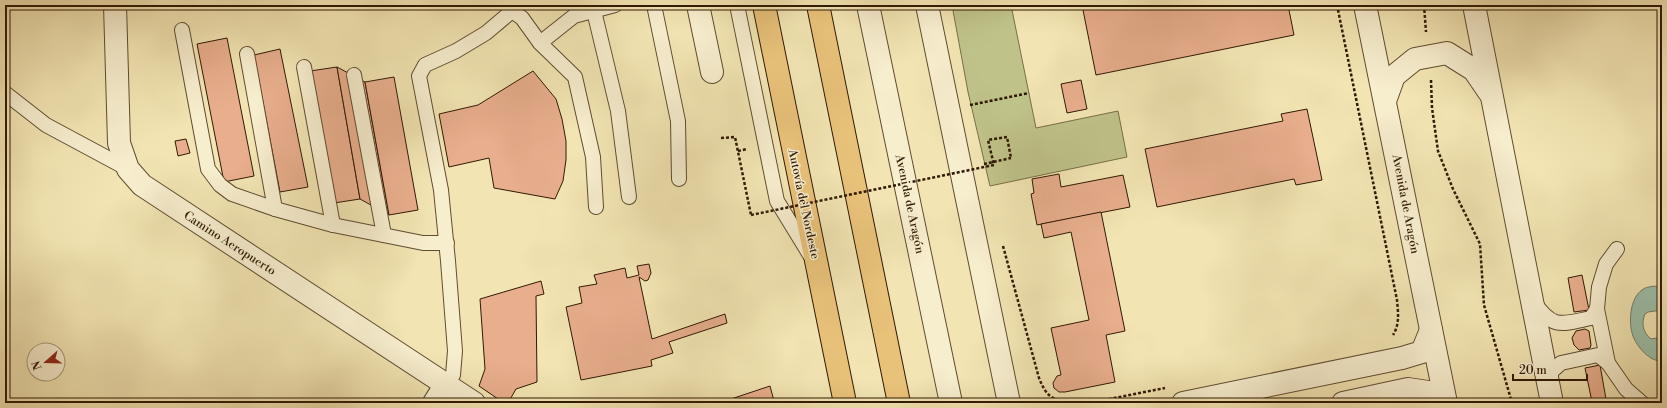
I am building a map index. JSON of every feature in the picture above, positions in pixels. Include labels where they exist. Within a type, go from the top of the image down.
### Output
[{"type":"highway","name":"Autovía del Nordeste","points":[[764,5],[845,403]]},
{"type":"highway","points":[[818,5],[899,403]]},
{"type":"street","name":"Camino Aeropuerto","points":[[115,5],[119,143],[128,169],[142,185],[474,403]]},
{"type":"street","points":[[698,5],[712,72]]},
{"type":"street","name":"Avenida de Aragón","points":[[868,5],[951,403]]},
{"type":"street","points":[[927,5],[1007,394],[1020,403]]},
{"type":"street","name":"Avenida de Aragón","points":[[1365,5],[1431,330],[1444,403]]},
{"type":"street","points":[[1474,5],[1550,394]]},
{"type":"street","points":[[1385,101],[1394,76],[1415,59],[1447,53],[1474,70],[1493,98]]},
{"type":"street","points":[[1183,403],[1402,358],[1422,352],[1431,330]]},
{"type":"street","points":[[434,403],[446,384]]},
{"type":"street","points":[[1343,403],[1408,389],[1428,392],[1444,403]]},
{"type":"lane","points":[[540,43],[574,16],[615,5]]},
{"type":"lane","points":[[654,5],[678,121],[679,178]]},
{"type":"lane","points":[[737,5],[777,201],[817,266]]},
{"type":"lane","points":[[446,384],[453,375],[455,351],[447,243],[441,190],[419,76],[425,65],[456,51],[486,33],[515,8],[540,43],[575,77],[593,157],[596,208]]},
{"type":"lane","points":[[594,11],[618,111],[629,197]]},
{"type":"lane","points":[[182,30],[208,170],[220,185],[232,194],[275,210],[333,225],[422,243],[447,243]]},
{"type":"lane","points":[[247,54],[275,210]]},
{"type":"lane","points":[[304,67],[333,225]]},
{"type":"lane","points":[[354,75],[384,235]]},
{"type":"lane","points":[[5,93],[46,125],[128,169]]},
{"type":"lane","points":[[1608,363],[1597,308],[1599,287],[1606,264],[1617,249]]},
{"type":"lane","points":[[1531,299],[1540,312],[1553,322],[1562,324],[1591,318],[1597,308]]},
{"type":"lane","points":[[1550,394],[1552,371],[1561,363],[1598,355],[1608,363],[1626,389],[1642,403]]},
{"type":"path","points":[[1337,5],[1397,300],[1398,321],[1396,330],[1390,339]]},
{"type":"path","points":[[1424,5],[1426,38]]},
{"type":"path","points":[[1431,78],[1432,108],[1438,151],[1480,244],[1484,305],[1512,403]]},
{"type":"path","points":[[966,106],[1029,93]]},
{"type":"path","points":[[721,138],[735,137],[751,215],[994,165],[988,140],[1007,136],[1011,158],[980,165]]},
{"type":"path","points":[[1040,378],[1045,392],[1057,400],[1072,403]]},
{"type":"path","points":[[1089,403],[1168,387]]},
{"type":"green space","points":[[952,5],[1011,5],[1036,128],[1118,111],[1127,157],[990,186],[968,92]]},
{"type":"shaded area","points":[[1654,286],[1662,288],[1662,310],[1648,312],[1645,314],[1643,324],[1648,337],[1651,339],[1662,337],[1662,361],[1657,361],[1644,353],[1631,331],[1630,318],[1635,299],[1643,289]]},
{"type":"building","points":[[1082,5],[1288,5],[1294,35],[1096,75]]},
{"type":"building","points":[[227,38],[254,176],[224,182],[197,44]]},
{"type":"building","points":[[280,49],[308,187],[280,192],[254,55]]},
{"type":"building","points":[[337,67],[360,199],[334,203],[310,71]]},
{"type":"building","points":[[337,67],[365,82],[389,215],[360,199]]},
{"type":"building","points":[[533,71],[556,99],[562,119],[566,141],[566,160],[563,181],[555,199],[494,188],[489,158],[449,167],[439,114],[478,105]]},
{"type":"building","points":[[394,77],[418,210],[389,215],[365,82]]},
{"type":"building","points":[[1081,80],[1087,109],[1067,113],[1061,84]]},
{"type":"building","points":[[1307,109],[1322,180],[1296,185],[1294,179],[1157,207],[1145,149],[1283,121],[1281,114]]},
{"type":"building","points":[[186,139],[190,153],[178,156],[175,141]]},
{"type":"building","points":[[1059,174],[1061,187],[1123,175],[1130,207],[1037,225],[1031,194],[1034,193],[1032,179]]},
{"type":"building","points":[[1101,212],[1125,331],[1106,335],[1115,382],[1059,392],[1054,388],[1053,383],[1057,376],[1061,375],[1051,328],[1089,320],[1071,232],[1044,238],[1041,224]]},
{"type":"building","points":[[649,264],[651,273],[648,280],[645,281],[639,277],[652,339],[725,314],[727,323],[669,342],[673,353],[651,360],[652,366],[581,380],[566,307],[582,303],[579,287],[597,284],[594,275],[625,268],[627,278],[639,275],[637,266]]},
{"type":"building","points":[[1582,275],[1589,310],[1574,312],[1568,278]]},
{"type":"building","points":[[541,281],[544,294],[536,296],[537,382],[516,389],[508,403],[504,403],[479,386],[485,369],[480,299]]},
{"type":"building","points":[[1585,329],[1589,331],[1591,345],[1590,348],[1579,350],[1574,345],[1572,338],[1576,331]]},
{"type":"building","points":[[1600,365],[1606,399],[1592,402],[1585,368]]},
{"type":"building","points":[[770,386],[774,401],[767,403],[719,403]]}]
